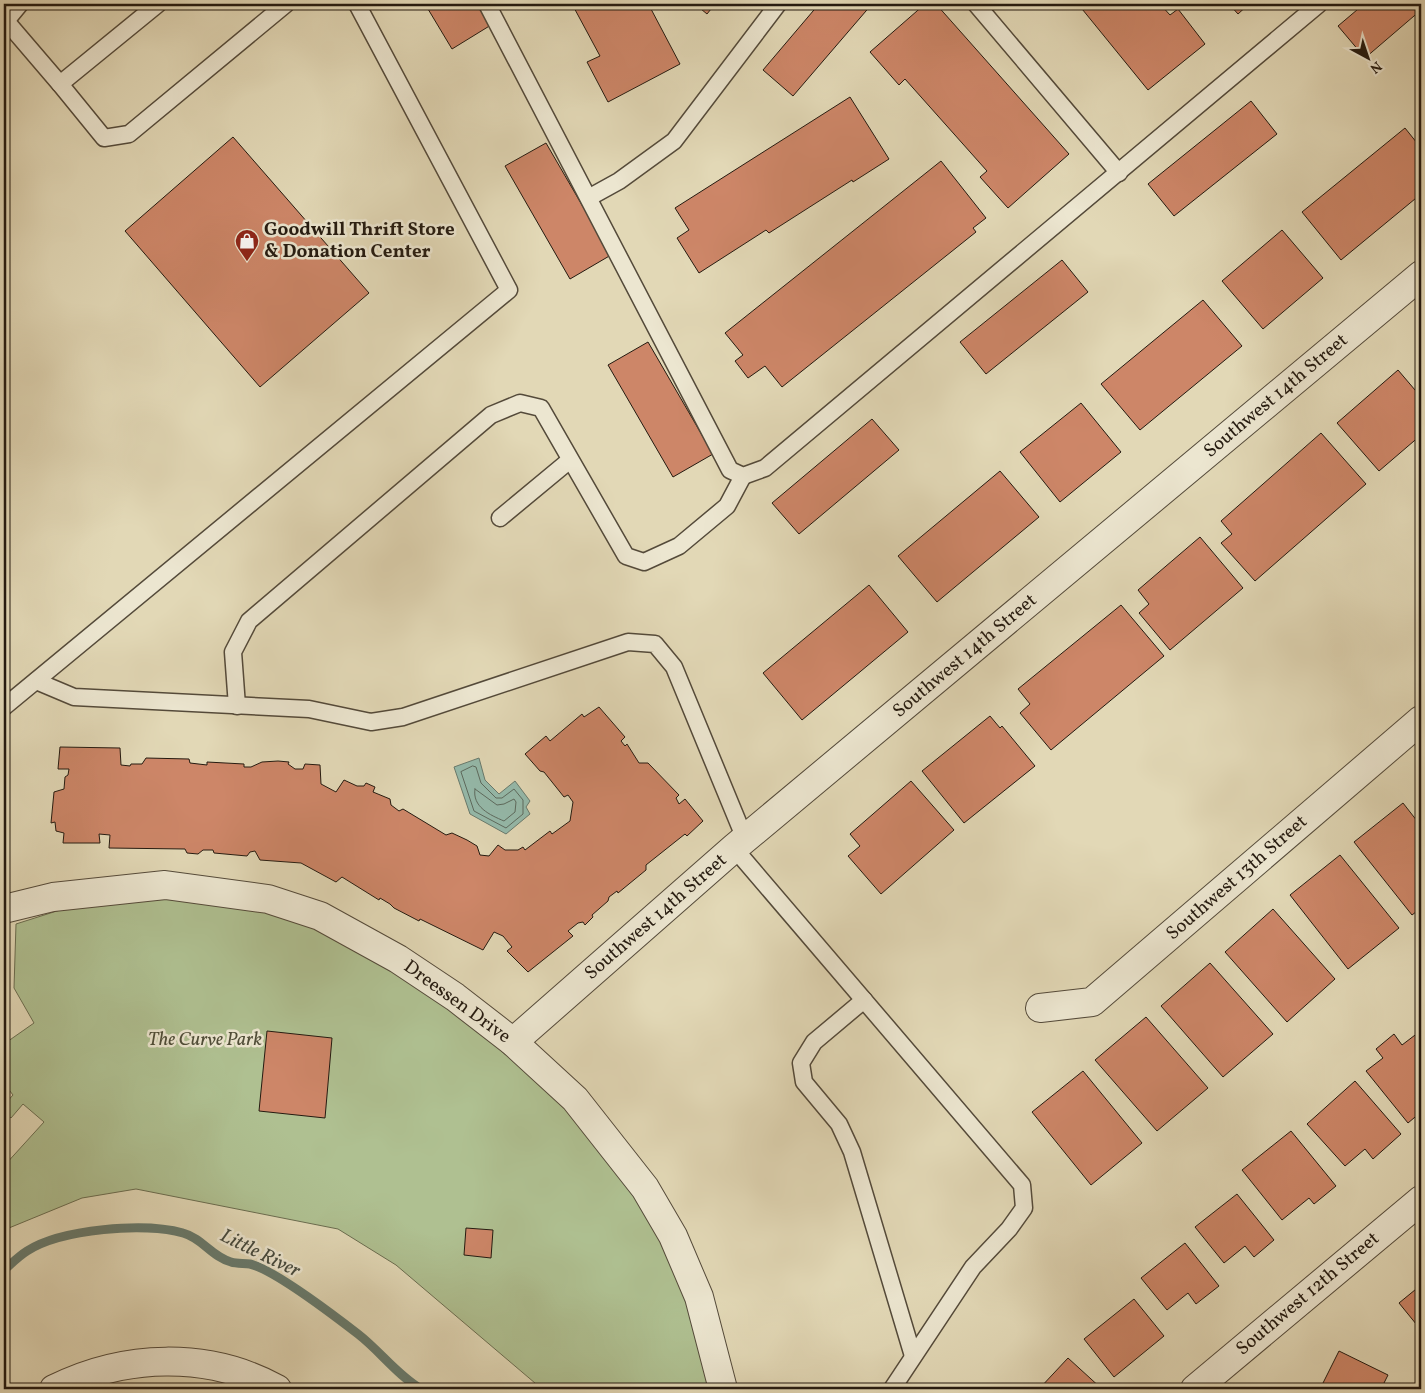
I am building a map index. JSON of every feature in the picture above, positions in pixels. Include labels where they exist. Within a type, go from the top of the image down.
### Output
[{"type":"street","name":"Southwest 14th Street","points":[[514,1042],[740,843],[1421,275]]},
{"type":"street","name":"Southwest 13th Street","points":[[1040,1008],[1092,1002],[1421,720]]},
{"type":"street","name":"Dreessen Drive","points":[[4,909],[53,897],[165,885],[268,899],[320,916],[398,959],[455,996],[514,1042],[574,1099],[646,1188],[673,1236],[698,1297],[723,1389]]},
{"type":"street","name":"Southwest 12th Street","points":[[1195,1389],[1421,1200]]},
{"type":"street","points":[[54,1389],[78,1377],[104,1368],[142,1363],[177,1362],[244,1372],[277,1389]]},
{"type":"lane","points":[[20,4],[5,21],[104,138],[129,134],[286,4]]},
{"type":"lane","points":[[60,84],[158,4]]},
{"type":"lane","points":[[4,707],[509,290],[357,4]]},
{"type":"lane","points":[[487,4],[590,197],[730,470],[743,476]]},
{"type":"lane","points":[[590,197],[619,181],[674,141],[778,4]]},
{"type":"lane","points":[[976,4],[1119,172]]},
{"type":"lane","points":[[237,706],[233,652],[249,621],[490,415],[520,403],[541,408],[626,556],[644,562],[679,546],[727,506],[743,476],[765,468],[1319,4]]},
{"type":"lane","points":[[500,518],[570,460]]},
{"type":"lane","points":[[36,681],[74,697],[309,709],[371,722],[403,717],[628,642],[655,644],[674,667],[740,843],[864,1000],[1022,1185],[1024,1208],[1009,1229],[973,1267],[892,1389]]},
{"type":"lane","points":[[864,1000],[814,1042],[801,1064],[804,1082],[839,1124],[852,1152],[913,1356]]},
{"type":"green space","name":"The Curve Park","points":[[174,876],[428,970],[645,1188],[727,1389],[542,1389],[396,1265],[338,1229],[136,1189],[82,1198],[4,1230],[4,1166],[44,1122],[23,1104],[11,1118],[4,1112],[4,1105],[13,1095],[6,1086],[4,1088],[4,1044],[34,1023],[14,988],[16,924],[151,881]]},
{"type":"water","points":[[479,758],[485,780],[499,794],[515,781],[530,801],[526,807],[530,814],[506,834],[470,814],[454,767]]},
{"type":"building","points":[[425,4],[478,4],[491,25],[452,49]]},
{"type":"building","points":[[572,4],[654,4],[655,7],[651,9],[680,64],[608,102],[587,62],[600,56]]},
{"type":"building","points":[[695,4],[715,4],[707,14]]},
{"type":"building","points":[[819,4],[872,4],[793,96],[763,70]]},
{"type":"building","points":[[925,4],[936,4],[1069,154],[1008,208],[980,177],[987,171],[905,79],[899,85],[870,52]]},
{"type":"building","points":[[1078,4],[1160,4],[1170,15],[1178,9],[1205,44],[1148,90]]},
{"type":"building","points":[[1229,4],[1249,4],[1238,14]]},
{"type":"building","points":[[1364,4],[1421,4],[1421,10],[1365,58],[1338,26]]},
{"type":"building","points":[[850,97],[889,159],[853,182],[852,180],[769,233],[766,230],[699,273],[677,238],[689,230],[675,208]]},
{"type":"building","points":[[1251,101],[1277,134],[1174,216],[1148,184]]},
{"type":"building","points":[[1405,128],[1421,148],[1421,194],[1341,260],[1302,212]]},
{"type":"building","name":"Goodwill Thrift Store & Donation Center","points":[[233,137],[369,293],[260,387],[125,231]]},
{"type":"building","points":[[546,143],[611,255],[570,279],[505,166]]},
{"type":"building","points":[[941,161],[986,218],[973,228],[976,232],[782,387],[765,366],[748,378],[735,361],[743,355],[725,333]]},
{"type":"building","points":[[1282,230],[1323,278],[1263,329],[1222,281]]},
{"type":"building","points":[[1062,260],[1088,292],[986,374],[960,342]]},
{"type":"building","points":[[1203,300],[1242,346],[1140,430],[1101,384]]},
{"type":"building","points":[[648,342],[713,454],[673,477],[608,365]]},
{"type":"building","points":[[1398,370],[1421,397],[1421,435],[1379,471],[1337,423]]},
{"type":"building","points":[[1081,403],[1121,452],[1060,502],[1020,452]]},
{"type":"building","points":[[872,419],[899,450],[799,534],[772,503]]},
{"type":"building","points":[[1321,433],[1366,484],[1255,581],[1221,543],[1232,534],[1221,521]]},
{"type":"building","points":[[1000,471],[1039,517],[937,602],[898,556]]},
{"type":"building","points":[[1200,537],[1243,588],[1170,650],[1139,613],[1149,604],[1138,590]]},
{"type":"building","points":[[869,585],[908,632],[802,720],[763,673]]},
{"type":"building","points":[[1121,605],[1164,656],[1051,750],[1020,713],[1030,704],[1018,689]]},
{"type":"building","points":[[599,707],[625,737],[621,741],[625,746],[627,744],[639,763],[648,763],[679,795],[676,798],[679,804],[685,799],[703,821],[687,836],[685,834],[646,865],[646,870],[618,893],[617,891],[609,897],[608,901],[592,915],[593,917],[585,925],[583,922],[578,923],[568,931],[573,936],[528,972],[507,951],[512,947],[503,936],[494,932],[483,950],[420,919],[419,921],[394,908],[380,898],[379,900],[342,877],[336,882],[301,863],[260,860],[255,851],[250,852],[247,856],[214,853],[213,850],[203,850],[198,854],[187,853],[185,849],[109,848],[110,835],[99,834],[100,843],[63,843],[64,833],[56,831],[55,822],[51,823],[54,792],[64,789],[65,777],[68,775],[69,769],[58,769],[60,747],[120,748],[121,765],[130,766],[131,764],[142,764],[146,758],[189,759],[190,763],[207,765],[207,762],[244,764],[244,767],[251,767],[262,762],[278,761],[289,762],[288,764],[295,769],[303,769],[305,764],[320,765],[321,784],[336,792],[344,780],[357,786],[364,786],[366,783],[375,787],[373,792],[390,799],[391,805],[399,811],[403,809],[446,835],[452,833],[467,840],[477,846],[480,855],[489,856],[498,845],[505,850],[518,850],[523,847],[525,850],[550,831],[552,834],[570,821],[573,802],[568,795],[564,797],[544,772],[540,771],[525,754],[546,736],[550,741],[582,714],[584,717]]},
{"type":"building","points":[[990,716],[1000,728],[1002,726],[1035,766],[964,823],[922,771]]},
{"type":"building","points":[[911,781],[954,830],[881,894],[848,856],[860,846],[850,834]]},
{"type":"building","points":[[1403,803],[1421,826],[1421,908],[1412,915],[1354,842]]},
{"type":"building","points":[[1340,855],[1399,928],[1348,969],[1290,895]]},
{"type":"building","points":[[1273,909],[1335,979],[1287,1022],[1225,952]]},
{"type":"building","points":[[1210,963],[1273,1034],[1223,1077],[1161,1006]]},
{"type":"building","points":[[1146,1017],[1208,1088],[1157,1131],[1095,1060]]},
{"type":"building","points":[[267,1031],[332,1038],[325,1118],[259,1111]]},
{"type":"building","points":[[1419,1032],[1421,1035],[1421,1112],[1408,1123],[1366,1071],[1383,1058],[1376,1049],[1394,1034],[1402,1045]]},
{"type":"building","points":[[1083,1071],[1142,1143],[1091,1185],[1032,1112]]},
{"type":"building","points":[[1355,1081],[1401,1134],[1373,1159],[1365,1149],[1345,1166],[1307,1124]]},
{"type":"building","points":[[1291,1131],[1336,1186],[1314,1204],[1309,1198],[1282,1220],[1242,1170]]},
{"type":"building","points":[[1237,1194],[1274,1240],[1254,1257],[1245,1246],[1224,1263],[1195,1227]]},
{"type":"building","points":[[466,1228],[493,1230],[491,1258],[464,1255]]},
{"type":"building","points":[[1185,1243],[1219,1286],[1196,1304],[1188,1293],[1167,1310],[1141,1278]]},
{"type":"building","points":[[1421,1285],[1421,1330],[1399,1303]]},
{"type":"building","points":[[1134,1299],[1164,1336],[1114,1377],[1084,1339]]},
{"type":"building","points":[[1339,1351],[1388,1375],[1381,1389],[1320,1389]]},
{"type":"building","points":[[1068,1358],[1102,1389],[1039,1389]]},
{"type":"waterway","name":"Little River","points":[[4,1270],[24,1253],[42,1243],[60,1237],[126,1228],[147,1228],[183,1233],[190,1235],[224,1260],[233,1263],[250,1264],[261,1268],[289,1284],[358,1334],[404,1377],[421,1389]]},
{"type":"place","name":"Goodwill Thrift Store & Donation Center","points":[[247,262]]}]
